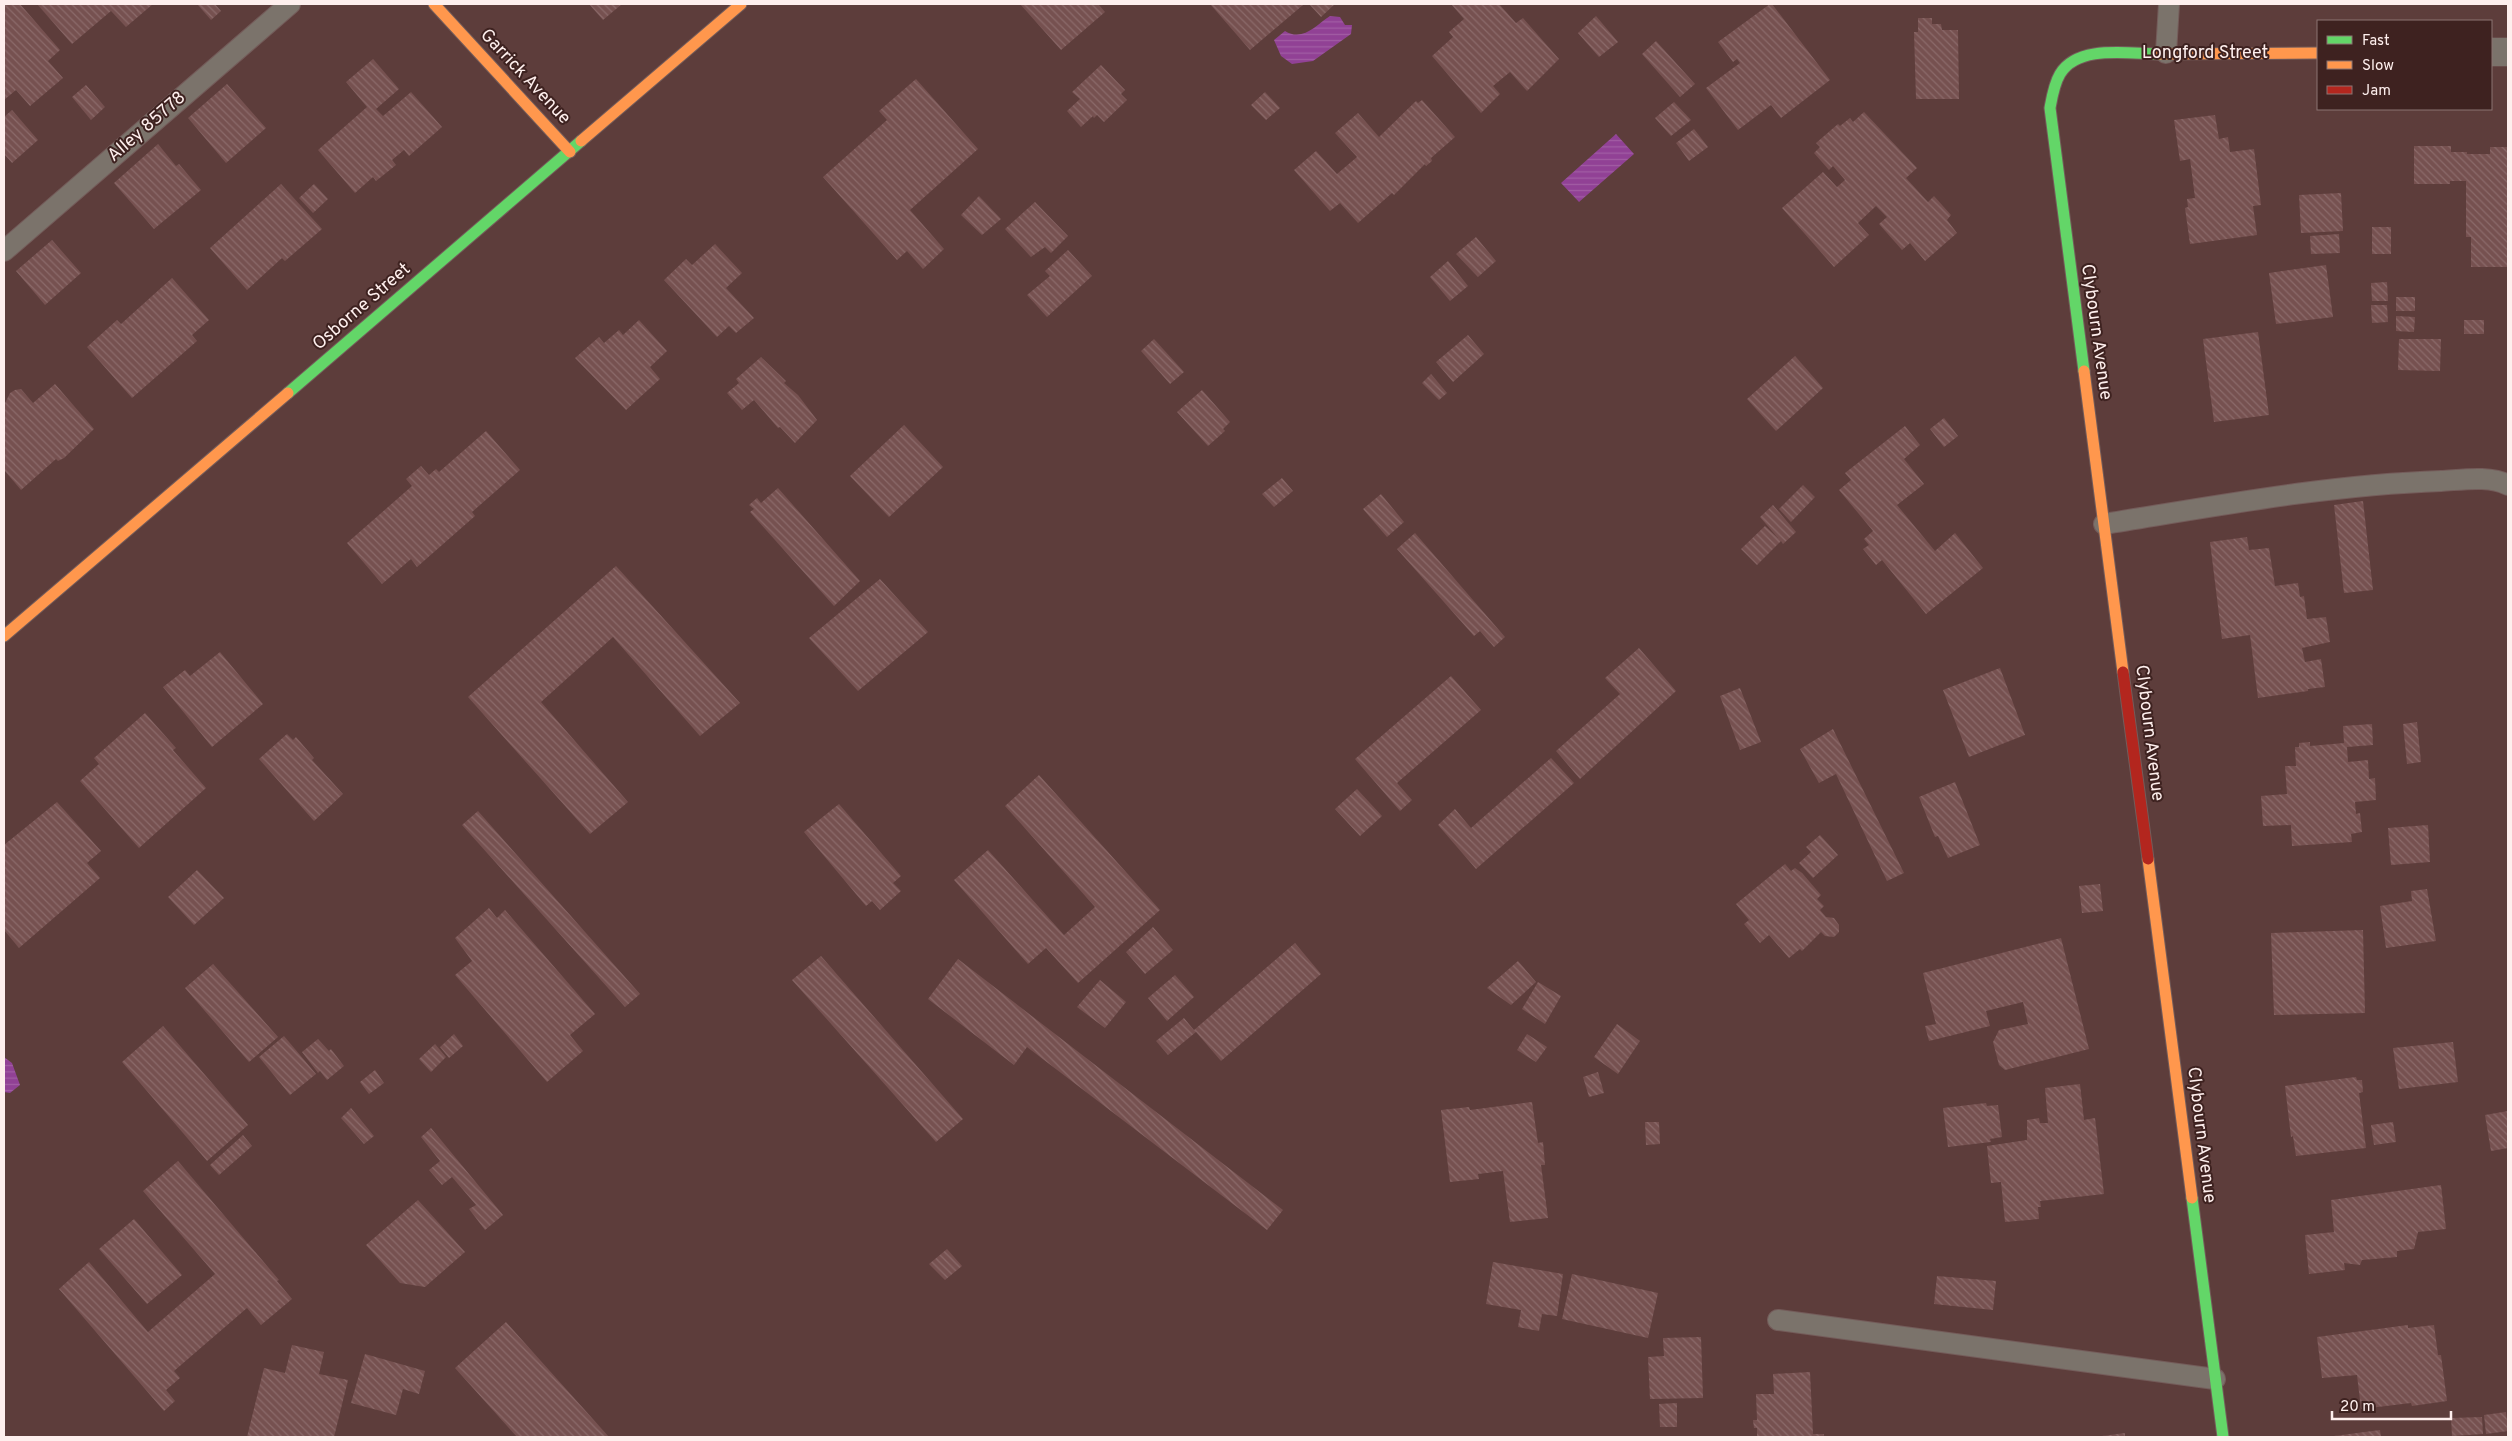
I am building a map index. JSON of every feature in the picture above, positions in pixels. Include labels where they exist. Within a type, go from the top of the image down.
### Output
[{"type":"street","name":"Garrick Avenue","points":[[434,4],[570,152]]},
{"type":"street","name":"Osborne Street","points":[[4,636],[741,4]]},
{"type":"street","name":"Longford Street","points":[[2091,54],[2317,52]]},
{"type":"street","points":[[2492,52],[2508,52]]},
{"type":"street","name":"Clybourn Avenue","points":[[2091,54],[2070,60],[2055,80],[2050,108],[2223,1437]]},
{"type":"lane","name":"Alley 85778","points":[[4,251],[290,4]]},
{"type":"lane","points":[[2166,53],[2169,4]]},
{"type":"lane","points":[[2104,524],[2262,498],[2388,483],[2476,480],[2502,482],[2508,485]]},
{"type":"lane","points":[[1778,1320],[2215,1379]]},
{"type":"shaded area","points":[[1330,16],[1340,17],[1345,25],[1352,25],[1351,34],[1313,61],[1292,64],[1281,56],[1274,40],[1285,31],[1298,35],[1309,31]]},
{"type":"shaded area","points":[[1616,134],[1634,154],[1579,202],[1561,183]]},
{"type":"shaded area","points":[[4,1057],[12,1063],[20,1085],[10,1093],[4,1092]]},
{"type":"building","points":[[4,4],[20,4],[60,50],[48,61],[63,78],[30,106],[16,90],[4,100]]},
{"type":"building","points":[[37,4],[153,4],[126,27],[111,11],[72,44]]},
{"type":"building","points":[[197,4],[215,4],[221,11],[211,20]]},
{"type":"building","points":[[589,4],[622,4],[603,20]]},
{"type":"building","points":[[1020,4],[1098,4],[1105,12],[1061,50]]},
{"type":"building","points":[[1210,4],[1302,4],[1303,5],[1250,50]]},
{"type":"building","points":[[1309,4],[1335,4],[1321,17]]},
{"type":"building","points":[[1451,4],[1499,4],[1516,23],[1523,18],[1559,59],[1527,91],[1510,72],[1493,86],[1500,94],[1481,113],[1432,56],[1453,37],[1449,32],[1464,19]]},
{"type":"building","points":[[1772,4],[1830,80],[1781,118],[1771,105],[1738,130],[1706,88],[1740,63],[1737,59],[1733,62],[1718,42]]},
{"type":"building","points":[[1596,16],[1618,42],[1599,57],[1578,33]]},
{"type":"building","points":[[1918,18],[1932,18],[1932,24],[1941,24],[1942,30],[1958,30],[1959,99],[1916,99],[1914,32],[1918,32]]},
{"type":"building","points":[[1656,41],[1695,84],[1680,97],[1642,54]]},
{"type":"building","points":[[373,59],[399,89],[376,109],[383,116],[411,92],[442,127],[409,156],[404,150],[392,160],[396,165],[376,181],[373,177],[355,193],[318,150],[367,107],[346,82]]},
{"type":"building","points":[[1101,65],[1125,90],[1121,94],[1127,100],[1104,122],[1097,115],[1094,118],[1093,116],[1081,127],[1067,111],[1080,99],[1072,92]]},
{"type":"building","points":[[916,79],[978,149],[910,210],[944,249],[923,269],[907,251],[897,260],[823,177],[887,120],[879,111]]},
{"type":"building","points":[[227,84],[266,128],[226,163],[188,118]]},
{"type":"building","points":[[86,85],[105,107],[91,120],[72,97]]},
{"type":"building","points":[[1265,92],[1280,108],[1266,120],[1251,105]]},
{"type":"building","points":[[1422,100],[1455,137],[1431,158],[1432,161],[1426,166],[1425,164],[1394,195],[1392,193],[1358,223],[1340,203],[1330,211],[1294,170],[1316,151],[1337,174],[1357,157],[1335,133],[1358,113],[1379,137],[1416,101],[1418,103]]},
{"type":"building","points":[[1674,102],[1691,120],[1671,136],[1655,118]]},
{"type":"building","points":[[12,110],[38,140],[12,163],[4,154],[4,117]]},
{"type":"building","points":[[1864,112],[1917,168],[1906,178],[1928,202],[1934,196],[1951,215],[1947,220],[1957,233],[1925,261],[1910,243],[1902,250],[1879,224],[1887,217],[1876,206],[1858,223],[1869,235],[1834,267],[1782,208],[1823,172],[1837,187],[1845,180],[1833,166],[1829,170],[1814,153],[1820,147],[1816,143],[1838,124],[1840,126],[1850,118],[1853,122]]},
{"type":"building","points":[[2215,115],[2219,139],[2228,137],[2230,152],[2254,149],[2261,205],[2253,206],[2257,235],[2190,244],[2185,208],[2188,207],[2187,199],[2195,198],[2190,159],[2180,161],[2174,120]]},
{"type":"building","points":[[1694,129],[1708,147],[1689,161],[1676,143]]},
{"type":"building","points":[[158,144],[176,166],[179,164],[201,190],[154,229],[114,183]]},
{"type":"building","points":[[2414,146],[2451,146],[2451,152],[2467,152],[2467,154],[2490,154],[2490,147],[2508,147],[2508,267],[2471,267],[2471,237],[2466,237],[2466,181],[2450,181],[2450,184],[2414,184]]},
{"type":"building","points":[[281,184],[322,229],[285,261],[282,258],[247,290],[210,248]]},
{"type":"building","points":[[314,184],[328,199],[313,213],[299,198]]},
{"type":"building","points":[[2341,193],[2343,231],[2301,233],[2299,195]]},
{"type":"building","points":[[979,196],[1001,219],[982,235],[961,215]]},
{"type":"building","points":[[1035,202],[1068,236],[1051,253],[1045,247],[1031,257],[1005,229]]},
{"type":"building","points":[[2372,227],[2391,227],[2391,254],[2372,254]]},
{"type":"building","points":[[2339,234],[2340,253],[2311,254],[2310,236]]},
{"type":"building","points":[[1476,237],[1496,261],[1478,277],[1456,254]]},
{"type":"building","points":[[52,240],[81,273],[45,305],[16,271]]},
{"type":"building","points":[[715,244],[742,273],[726,288],[754,318],[736,333],[729,326],[717,337],[664,280],[686,259],[692,265]]},
{"type":"building","points":[[1068,250],[1092,276],[1047,317],[1027,295],[1050,276],[1045,271]]},
{"type":"building","points":[[1448,261],[1468,286],[1450,301],[1430,277]]},
{"type":"building","points":[[2326,265],[2333,317],[2276,324],[2269,273]]},
{"type":"building","points":[[172,278],[209,320],[192,335],[197,341],[132,398],[87,347],[117,320],[121,324]]},
{"type":"building","points":[[2387,282],[2388,301],[2372,301],[2371,283]]},
{"type":"building","points":[[2396,297],[2415,297],[2415,311],[2396,311]]},
{"type":"building","points":[[2371,305],[2387,305],[2388,322],[2372,323]]},
{"type":"building","points":[[2396,316],[2415,317],[2414,332],[2396,331]]},
{"type":"building","points":[[639,320],[667,351],[650,367],[660,379],[626,410],[575,358],[599,337],[604,343],[619,330],[623,335]]},
{"type":"building","points":[[2464,320],[2484,320],[2484,334],[2464,334]]},
{"type":"building","points":[[2258,332],[2269,415],[2214,422],[2203,339]]},
{"type":"building","points":[[1468,335],[1484,354],[1453,382],[1436,362]]},
{"type":"building","points":[[1154,339],[1184,372],[1170,384],[1141,351]]},
{"type":"building","points":[[2399,339],[2441,339],[2440,371],[2398,370]]},
{"type":"building","points":[[1795,356],[1823,388],[1776,431],[1747,399]]},
{"type":"building","points":[[761,357],[786,381],[784,383],[798,395],[817,420],[795,443],[780,427],[778,428],[754,400],[742,410],[727,393],[739,383],[736,379]]},
{"type":"building","points":[[1431,374],[1447,393],[1439,400],[1422,383]]},
{"type":"building","points":[[55,384],[94,429],[64,458],[58,461],[56,459],[21,490],[4,470],[4,405],[10,393],[15,390],[21,389],[33,403]]},
{"type":"building","points":[[1202,390],[1230,422],[1223,429],[1225,431],[1208,446],[1177,412]]},
{"type":"building","points":[[1944,418],[1958,436],[1944,447],[1930,429]]},
{"type":"building","points":[[904,425],[943,467],[889,517],[850,476]]},
{"type":"building","points":[[1905,426],[1920,445],[1904,459],[1924,484],[1897,505],[1935,551],[1955,533],[1983,568],[1926,614],[1882,560],[1876,565],[1863,549],[1869,545],[1864,539],[1873,531],[1839,490],[1851,480],[1845,473]]},
{"type":"building","points":[[486,431],[520,470],[472,512],[475,516],[417,567],[411,559],[382,584],[347,543],[412,486],[406,479],[421,466],[429,475],[436,469],[439,472]]},
{"type":"building","points":[[1282,478],[1293,491],[1274,507],[1262,494]]},
{"type":"building","points":[[1803,485],[1815,497],[1791,522],[1779,509]]},
{"type":"building","points":[[778,488],[860,581],[834,606],[750,512],[754,509],[749,505],[757,498],[761,503]]},
{"type":"building","points":[[1381,494],[1404,522],[1387,537],[1363,509]]},
{"type":"building","points":[[2363,501],[2373,590],[2344,593],[2334,505]]},
{"type":"building","points":[[1773,505],[1796,532],[1783,544],[1781,541],[1757,565],[1741,549],[1765,526],[1778,538],[1760,517]]},
{"type":"building","points":[[1415,533],[1505,637],[1494,647],[1480,631],[1474,636],[1397,549]]},
{"type":"building","points":[[2247,537],[2249,550],[2269,548],[2275,586],[2298,583],[2300,597],[2304,596],[2307,619],[2326,617],[2330,642],[2302,648],[2305,662],[2321,659],[2325,687],[2258,698],[2250,635],[2222,639],[2210,542]]},
{"type":"building","points":[[616,566],[740,703],[700,736],[613,637],[541,702],[628,802],[590,834],[468,697]]},
{"type":"building","points":[[880,579],[928,632],[858,691],[809,638]]},
{"type":"building","points":[[1639,648],[1676,691],[1580,779],[1556,751],[1620,694],[1605,678]]},
{"type":"building","points":[[220,652],[263,704],[212,747],[163,687],[185,670],[190,676]]},
{"type":"building","points":[[2000,668],[2025,735],[1969,757],[1943,690]]},
{"type":"building","points":[[1451,676],[1481,710],[1397,783],[1412,800],[1400,811],[1355,759]]},
{"type":"building","points":[[1740,688],[1761,742],[1740,750],[1720,696]]},
{"type":"building","points":[[145,713],[176,748],[173,750],[206,788],[139,848],[80,781],[99,764],[94,758]]},
{"type":"building","points":[[2417,722],[2421,762],[2407,764],[2403,724]]},
{"type":"building","points":[[2372,724],[2373,745],[2347,747],[2348,762],[2368,760],[2369,779],[2375,778],[2376,800],[2355,802],[2356,814],[2360,813],[2362,832],[2351,834],[2352,842],[2292,846],[2291,825],[2263,826],[2261,796],[2287,794],[2285,766],[2296,766],[2295,747],[2299,747],[2299,743],[2310,742],[2310,746],[2344,743],[2343,726]]},
{"type":"building","points":[[1833,729],[1904,873],[1887,881],[1836,774],[1819,783],[1800,749]]},
{"type":"building","points":[[287,734],[293,740],[296,737],[314,758],[312,760],[343,794],[314,821],[259,759]]},
{"type":"building","points":[[1551,758],[1574,783],[1476,869],[1438,825],[1455,809],[1471,828]]},
{"type":"building","points":[[1039,775],[1160,910],[1078,983],[1046,948],[1028,964],[954,880],[988,850],[1064,935],[1095,907],[1005,806]]},
{"type":"building","points":[[1955,782],[1980,845],[1948,858],[1938,836],[1935,837],[1919,797]]},
{"type":"building","points":[[1357,789],[1382,816],[1360,836],[1335,809]]},
{"type":"building","points":[[57,802],[101,851],[87,863],[100,878],[19,948],[4,930],[4,845]]},
{"type":"building","points":[[839,804],[901,876],[893,883],[901,891],[880,910],[872,901],[866,906],[804,832]]},
{"type":"building","points":[[478,811],[640,994],[625,1007],[462,825]]},
{"type":"building","points":[[2428,825],[2430,862],[2391,865],[2388,828]]},
{"type":"building","points":[[1820,835],[1838,855],[1813,878],[1799,863],[1811,852],[1806,847]]},
{"type":"building","points":[[1785,864],[1791,871],[1795,868],[1802,873],[1821,895],[1817,899],[1824,906],[1820,910],[1826,917],[1834,918],[1839,925],[1839,932],[1834,937],[1825,936],[1821,932],[1802,951],[1800,949],[1789,958],[1769,935],[1760,943],[1744,924],[1749,920],[1736,904]]},
{"type":"building","points":[[197,870],[224,898],[194,925],[168,897]]},
{"type":"building","points":[[2100,884],[2103,911],[2082,913],[2079,886]]},
{"type":"building","points":[[2427,889],[2436,941],[2386,948],[2380,906],[2412,901],[2411,891]]},
{"type":"building","points":[[489,908],[497,918],[505,910],[595,1014],[570,1035],[583,1051],[547,1082],[455,975],[472,961],[455,938]]},
{"type":"building","points":[[1153,927],[1173,950],[1145,974],[1126,952]]},
{"type":"building","points":[[2363,930],[2365,1013],[2274,1015],[2271,933]]},
{"type":"building","points":[[2061,938],[2089,1049],[2005,1070],[1999,1065],[1993,1042],[1999,1030],[2028,1024],[2023,1002],[1986,1011],[1990,1026],[1929,1041],[1925,1026],[1936,1024],[1923,973]]},
{"type":"building","points":[[1295,943],[1321,974],[1221,1061],[1196,1032],[1168,1055],[1156,1041],[1184,1018],[1194,1030]]},
{"type":"building","points":[[821,956],[963,1119],[936,1142],[792,980]]},
{"type":"building","points":[[958,959],[1283,1210],[1267,1230],[1027,1047],[1014,1065],[928,999]]},
{"type":"building","points":[[1518,961],[1536,982],[1511,1005],[1487,988]]},
{"type":"building","points":[[213,964],[278,1037],[249,1062],[185,988]]},
{"type":"building","points":[[1175,975],[1194,997],[1167,1021],[1148,998]]},
{"type":"building","points":[[1100,980],[1126,1002],[1105,1028],[1077,1007]]},
{"type":"building","points":[[1538,982],[1561,996],[1545,1024],[1522,1009]]},
{"type":"building","points":[[1617,1024],[1640,1041],[1618,1074],[1594,1057]]},
{"type":"building","points":[[163,1026],[248,1125],[207,1161],[122,1062]]},
{"type":"building","points":[[454,1034],[463,1046],[449,1058],[440,1047]]},
{"type":"building","points":[[1527,1034],[1547,1047],[1536,1062],[1517,1050]]},
{"type":"building","points":[[284,1036],[316,1074],[290,1095],[259,1057]]},
{"type":"building","points":[[318,1039],[329,1051],[331,1049],[344,1066],[327,1080],[320,1071],[318,1073],[302,1052]]},
{"type":"building","points":[[2453,1042],[2458,1082],[2399,1089],[2393,1048]]},
{"type":"building","points":[[435,1044],[446,1057],[431,1072],[419,1059]]},
{"type":"building","points":[[375,1070],[384,1083],[369,1094],[360,1082]]},
{"type":"building","points":[[1598,1072],[1604,1093],[1589,1097],[1583,1077]]},
{"type":"building","points":[[2356,1077],[2357,1080],[2362,1080],[2363,1092],[2359,1093],[2366,1148],[2296,1156],[2293,1136],[2291,1137],[2285,1086]]},
{"type":"building","points":[[2080,1084],[2084,1120],[2095,1118],[2104,1194],[2040,1201],[2041,1207],[2038,1207],[2039,1219],[2005,1222],[2001,1182],[1991,1183],[1987,1146],[2027,1140],[2027,1120],[2039,1118],[2040,1123],[2048,1123],[2045,1088]]},
{"type":"building","points":[[1532,1102],[1538,1143],[1543,1142],[1545,1165],[1541,1165],[1548,1218],[1510,1222],[1503,1171],[1478,1174],[1479,1179],[1450,1182],[1441,1110],[1469,1107],[1470,1110]]},
{"type":"building","points":[[1986,1103],[1987,1106],[1998,1105],[2002,1137],[1990,1139],[1991,1142],[1948,1147],[1943,1108]]},
{"type":"building","points":[[351,1108],[374,1136],[364,1144],[341,1118]]},
{"type":"building","points":[[2508,1111],[2508,1148],[2491,1151],[2485,1115]]},
{"type":"building","points":[[1645,1122],[1659,1122],[1660,1144],[1646,1145]]},
{"type":"building","points":[[2393,1122],[2396,1142],[2374,1145],[2371,1125]]},
{"type":"building","points":[[431,1128],[503,1215],[485,1230],[469,1209],[476,1205],[452,1177],[442,1185],[429,1170],[440,1161],[421,1137]]},
{"type":"building","points":[[243,1135],[252,1146],[219,1175],[210,1165]]},
{"type":"building","points":[[178,1161],[279,1280],[277,1281],[292,1299],[261,1325],[247,1308],[174,1371],[180,1378],[166,1390],[175,1401],[164,1411],[59,1289],[89,1262],[148,1332],[215,1274],[143,1191]]},
{"type":"building","points":[[2441,1185],[2446,1229],[2418,1232],[2414,1249],[2397,1251],[2397,1257],[2362,1260],[2360,1265],[2344,1263],[2345,1270],[2309,1274],[2305,1235],[2334,1232],[2331,1200]]},
{"type":"building","points":[[418,1200],[465,1252],[425,1287],[400,1283],[366,1245]]},
{"type":"building","points":[[134,1219],[182,1275],[147,1304],[99,1249]]},
{"type":"building","points":[[947,1249],[962,1266],[945,1280],[929,1264]]},
{"type":"building","points":[[1493,1262],[1563,1274],[1557,1316],[1542,1314],[1539,1331],[1518,1327],[1521,1310],[1486,1304]]},
{"type":"building","points":[[1572,1274],[1658,1293],[1648,1338],[1562,1319]]},
{"type":"building","points":[[1937,1276],[1996,1281],[1993,1310],[1934,1304]]},
{"type":"building","points":[[506,1322],[609,1437],[517,1437],[455,1368]]},
{"type":"building","points":[[2408,1325],[2408,1328],[2434,1325],[2438,1355],[2441,1355],[2447,1401],[2412,1406],[2411,1403],[2361,1409],[2357,1375],[2322,1378],[2317,1337]]},
{"type":"building","points":[[1701,1337],[1703,1398],[1650,1399],[1648,1357],[1664,1356],[1663,1338]]},
{"type":"building","points":[[292,1345],[324,1352],[319,1374],[348,1380],[334,1437],[247,1437],[264,1368],[285,1373]]},
{"type":"building","points":[[365,1354],[425,1371],[419,1394],[403,1389],[396,1415],[351,1403]]},
{"type":"building","points":[[1810,1372],[1813,1434],[1824,1434],[1824,1437],[1757,1437],[1757,1428],[1754,1428],[1753,1420],[1757,1420],[1756,1394],[1774,1394],[1773,1374]]},
{"type":"building","points":[[1677,1403],[1677,1427],[1660,1427],[1659,1404]]},
{"type":"building","points":[[2506,1412],[2508,1431],[2486,1434],[2484,1415]]},
{"type":"building","points":[[2482,1417],[2483,1434],[2452,1436],[2451,1418]]},
{"type":"building","points":[[2380,1430],[2381,1437],[2334,1437],[2334,1436]]},
{"type":"building","points":[[2125,1433],[2125,1437],[2102,1437],[2102,1436]]},
{"type":"traffic: fast","points":[[2084,371],[2050,108],[2056,82],[2068,65],[2079,58],[2091,54],[2119,52],[2159,54]]},
{"type":"traffic: fast","points":[[288,393],[581,141]]},
{"type":"traffic: fast","points":[[2192,1198],[2223,1437]]},
{"type":"traffic: slow","points":[[434,4],[570,152]]},
{"type":"traffic: slow","points":[[581,141],[741,4]]},
{"type":"traffic: slow","points":[[2159,54],[2317,53]]},
{"type":"traffic: slow","points":[[2084,371],[2123,672]]},
{"type":"traffic: slow","points":[[4,636],[288,393]]},
{"type":"traffic: slow","points":[[2148,859],[2192,1198]]},
{"type":"traffic: jam","points":[[2123,672],[2148,859]]}]
